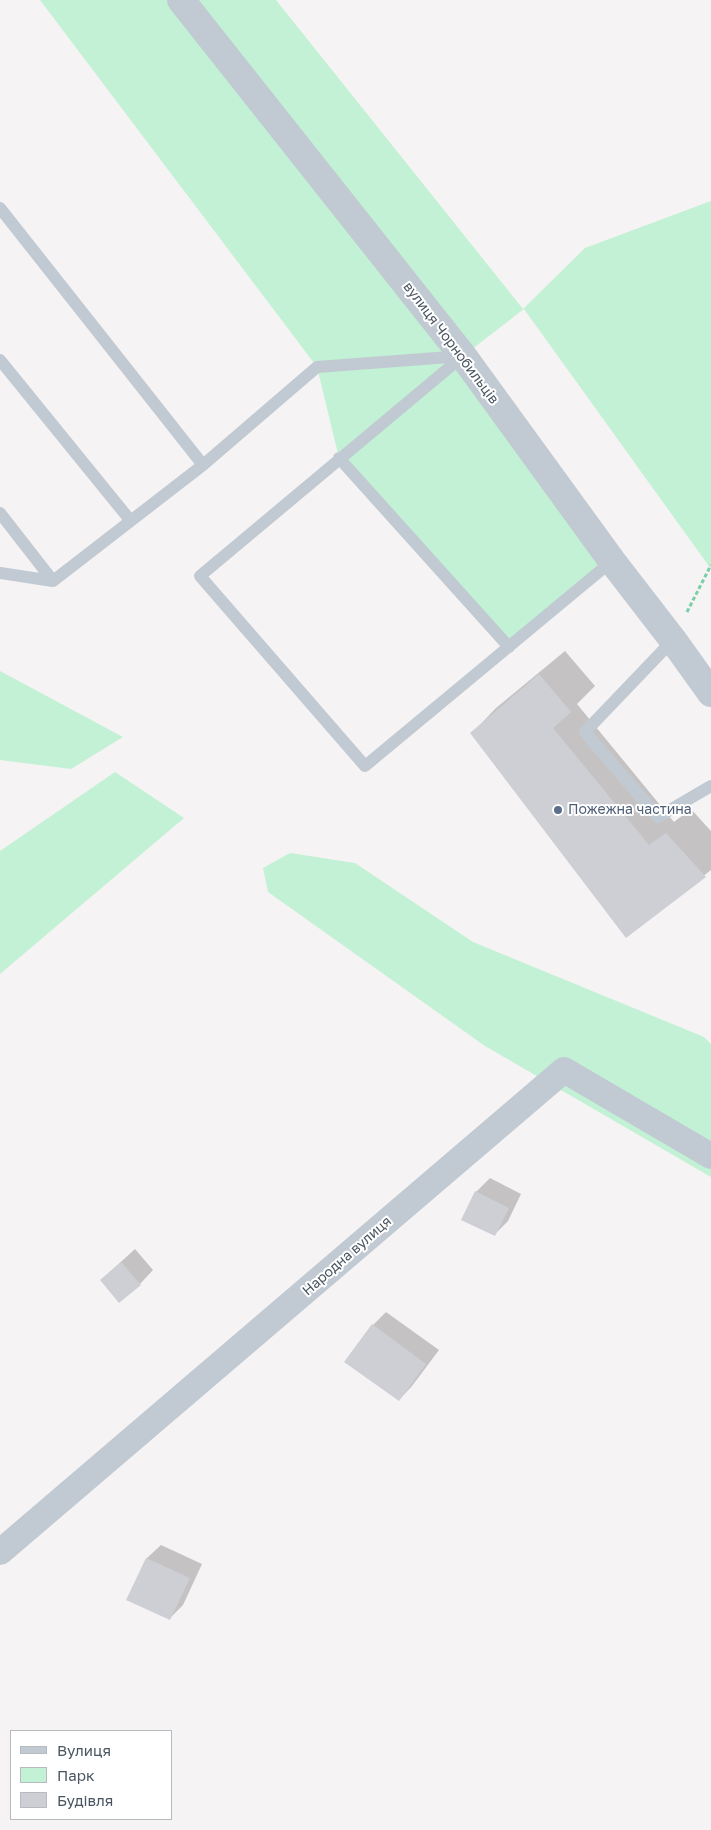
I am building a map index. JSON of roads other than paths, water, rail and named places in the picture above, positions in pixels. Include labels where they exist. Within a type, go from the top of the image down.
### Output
[{"type":"street","name":"вулиця Чорнобильців","points":[[181,0],[463,356],[612,561],[674,640],[711,693]]},
{"type":"street","name":"Народна вулиця","points":[[0,1552],[564,1070],[711,1156]]},
{"type":"lane","points":[[0,208],[203,465]]},
{"type":"lane","points":[[463,356],[200,576],[366,766],[612,561]]},
{"type":"lane","points":[[0,573],[53,581],[203,465],[317,367],[463,356]]},
{"type":"lane","points":[[0,360],[130,520]]},
{"type":"lane","points":[[339,458],[509,647]]},
{"type":"lane","points":[[0,513],[53,581]]},
{"type":"lane","points":[[674,640],[584,732],[658,817],[711,786]]},
{"type":"place","name":"Пожежна частина","points":[[558,810]]}]
